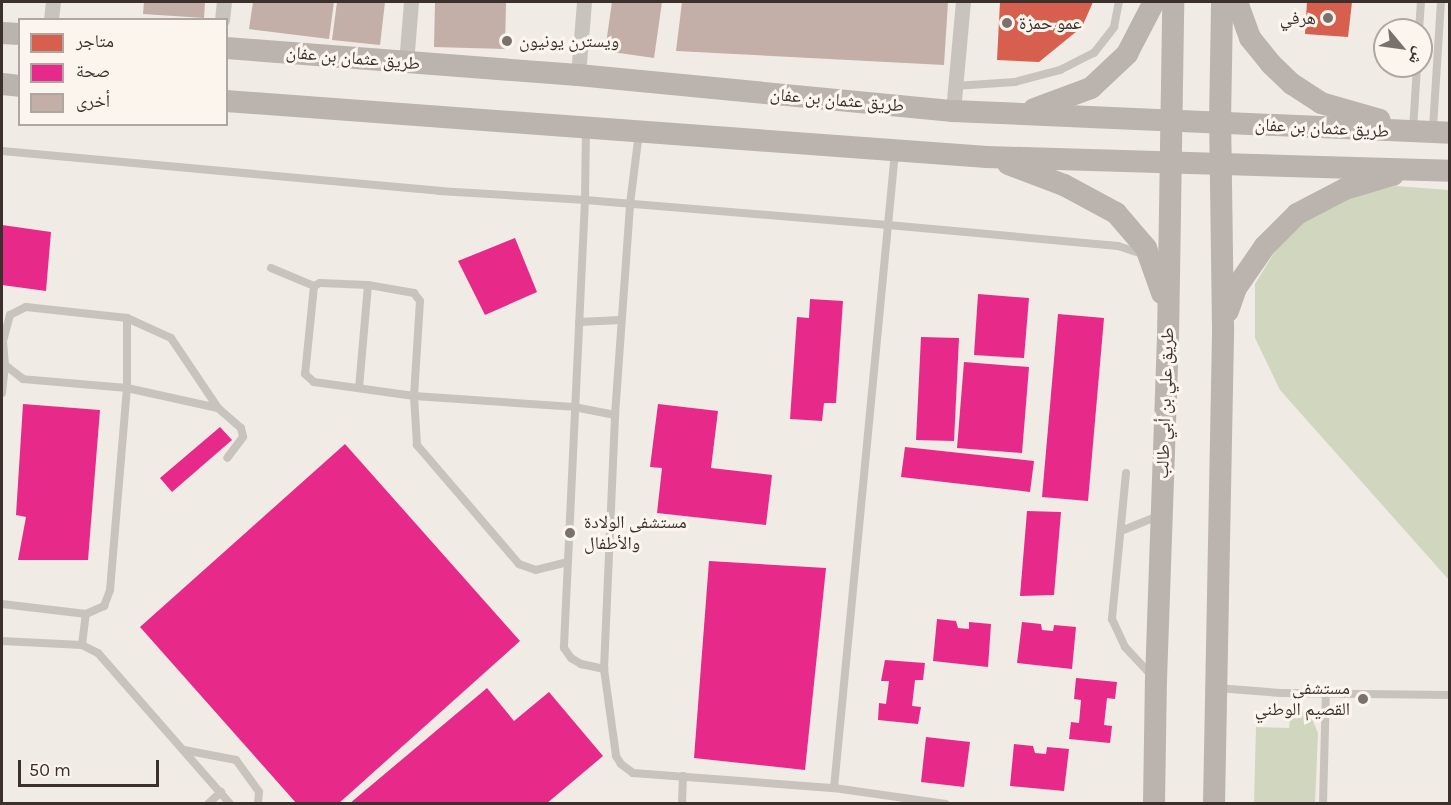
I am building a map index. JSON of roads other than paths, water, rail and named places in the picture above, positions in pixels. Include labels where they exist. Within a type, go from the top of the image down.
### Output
[{"type":"main road","points":[[1014,114],[1058,102],[1091,88],[1127,54],[1154,2]]},
{"type":"main road","name":"طريق علي بن أبي طالب","points":[[1154,804],[1168,339],[1173,2]]},
{"type":"main road","points":[[1214,804],[1223,327],[1220,163],[1221,2]]},
{"type":"main road","points":[[1238,2],[1251,38],[1271,64],[1292,84],[1322,103],[1368,117]]},
{"type":"main road","points":[[2,33],[18,34]]},
{"type":"main road","name":"طريق عثمان بن عفان","points":[[228,48],[578,75],[953,111],[1220,122],[1368,117],[1432,133]]},
{"type":"main road","points":[[2,84],[18,86]]},
{"type":"main road","name":"طريق عثمان بن عفان","points":[[228,101],[987,157],[1449,171]]},
{"type":"main road","points":[[987,157],[1064,184],[1116,213],[1150,256],[1162,294],[1168,339]]},
{"type":"main road","points":[[1223,327],[1236,288],[1264,246],[1297,214],[1345,189],[1411,169]]},
{"type":"street","points":[[51,18],[53,2]]},
{"type":"street","points":[[222,18],[224,2]]},
{"type":"street","points":[[406,63],[411,2]]},
{"type":"street","points":[[578,75],[584,2]]},
{"type":"street","points":[[953,111],[963,2]]},
{"type":"lane","points":[[955,86],[1015,82],[1060,70],[1094,53],[1114,27],[1119,2]]},
{"type":"lane","points":[[1420,18],[1421,2]]},
{"type":"lane","points":[[1432,133],[1441,2]]},
{"type":"lane","points":[[1420,78],[1432,133]]},
{"type":"lane","points":[[586,127],[585,200],[564,648],[571,658],[581,664],[604,669]]},
{"type":"lane","points":[[639,131],[630,204],[621,320],[604,669],[616,756],[621,764],[633,773],[834,788],[946,804]]},
{"type":"lane","points":[[834,788],[895,150]]},
{"type":"lane","points":[[2,151],[439,191],[585,200],[1118,246],[1150,256]]},
{"type":"lane","points":[[271,268],[314,286]]},
{"type":"lane","points":[[568,562],[536,570],[519,564],[417,445],[414,396],[420,301],[414,293],[368,285],[320,283],[314,286],[311,293],[305,374],[314,382],[414,396],[574,407],[615,415]]},
{"type":"lane","points":[[359,388],[368,285]]},
{"type":"lane","points":[[2,393],[5,365],[3,341],[10,315],[26,307],[127,318],[171,338],[218,408],[241,428],[243,436],[227,458]]},
{"type":"lane","points":[[2,604],[86,614],[104,606],[110,590],[127,388],[127,318]]},
{"type":"lane","points":[[579,322],[621,320]]},
{"type":"lane","points":[[5,365],[23,379],[127,388],[218,408]]},
{"type":"lane","points":[[1126,473],[1112,619],[1125,647],[1156,680]]},
{"type":"lane","points":[[1121,531],[1161,515]]},
{"type":"lane","points":[[82,645],[86,614]]},
{"type":"lane","points":[[2,641],[82,645],[98,654],[230,804]]},
{"type":"lane","points":[[1216,688],[1449,695]]},
{"type":"lane","points":[[1323,804],[1326,693]]},
{"type":"lane","points":[[184,750],[236,759],[259,792],[258,804]]},
{"type":"lane","points":[[682,804],[683,776]]},
{"type":"lane","points":[[208,804],[221,792]]},
{"type":"place","name":"هرفي","points":[[1328,18]]},
{"type":"place","name":"عمو حمزة","points":[[1007,23]]},
{"type":"place","name":"ويسترن يونيون","points":[[507,41]]},
{"type":"place","name":"مستشفى الولادة والأطفال","points":[[570,533]]},
{"type":"place","name":"مستشفي القصيم الوطني","points":[[1363,699]]}]
